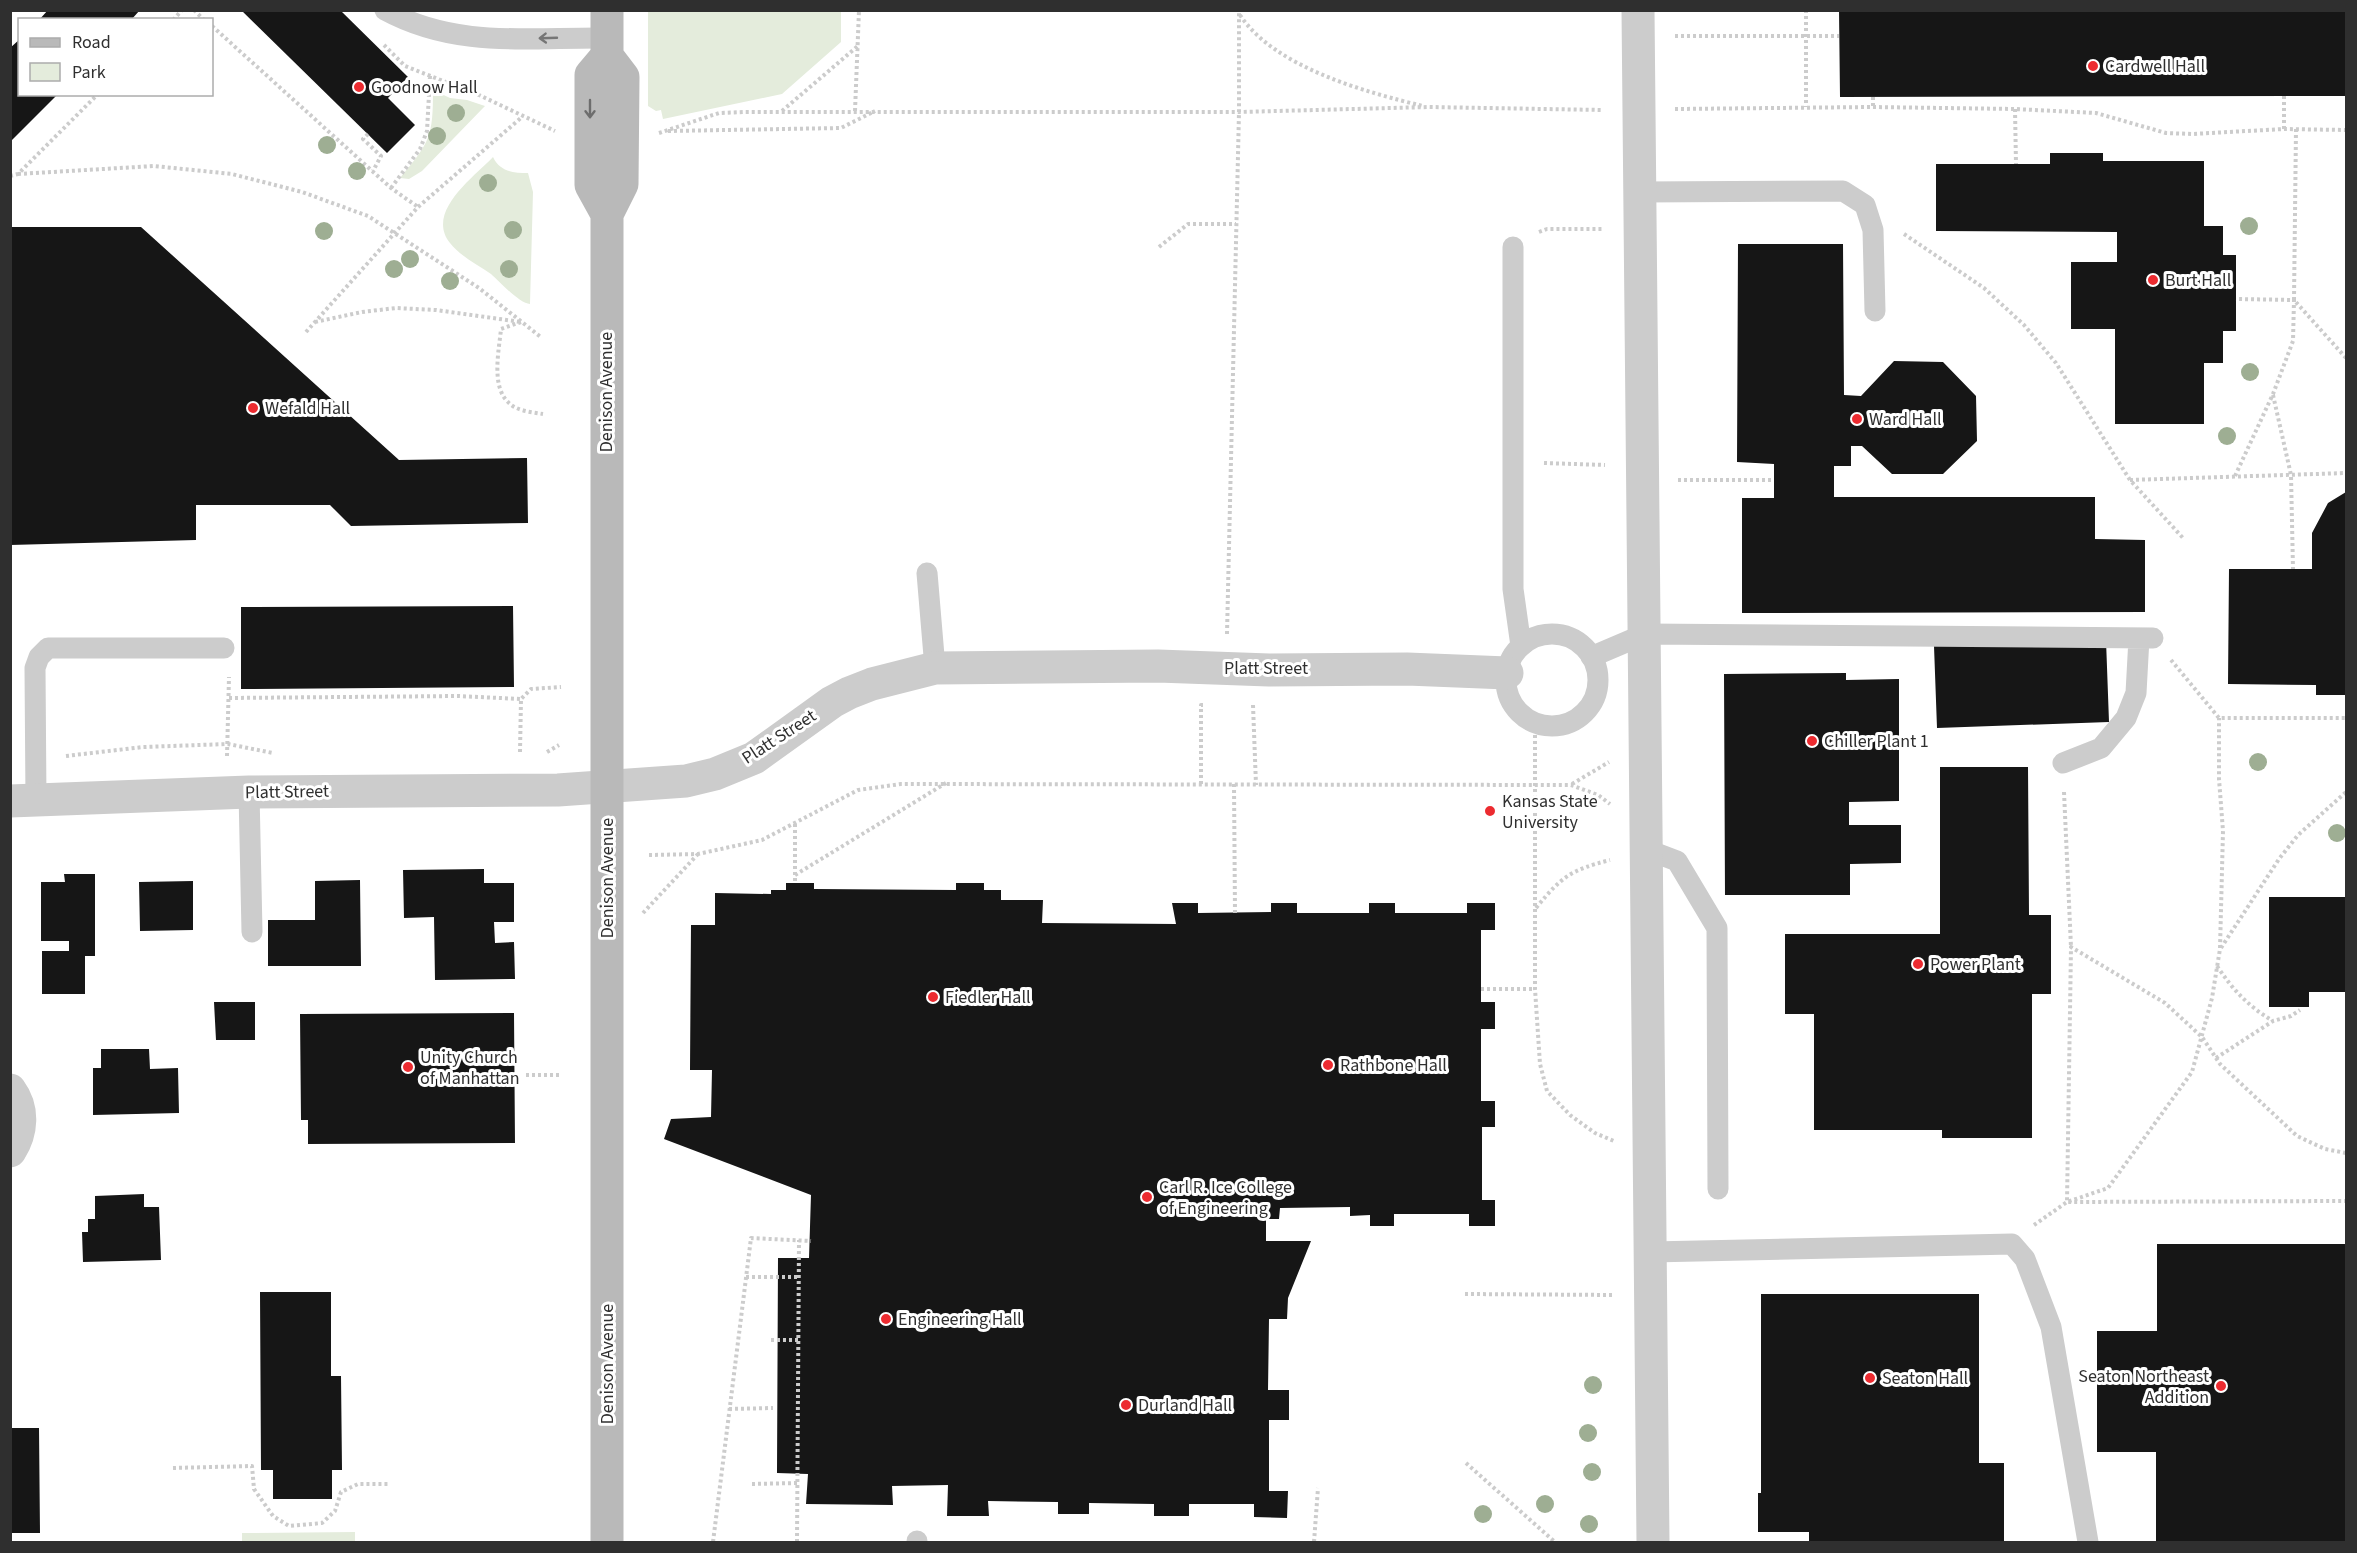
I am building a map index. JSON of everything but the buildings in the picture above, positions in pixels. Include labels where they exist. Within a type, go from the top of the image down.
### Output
[{"type":"street","points":[[1638,10],[1653,1542]]},
{"type":"street","name":"Denison Avenue","points":[[607,35],[623,77],[622,184],[607,214],[607,1542]]},
{"type":"street","name":"Platt Street","points":[[23,801],[236,793],[558,790],[686,782],[715,774],[754,758],[832,702],[849,693],[872,684],[935,668],[1158,666],[1269,670],[1407,669],[1514,659]]},
{"type":"street","points":[[10,1090],[20,1113],[19,1132],[10,1151]]},
{"type":"lane","points":[[386,10],[401,19],[457,36],[502,40],[607,35]]},
{"type":"lane","points":[[1640,192],[1843,191],[1865,205],[1874,230],[1875,311]]},
{"type":"lane","points":[[1514,659],[1534,638],[1548,634],[1577,641],[1591,657],[1598,679],[1596,694],[1589,707],[1578,718],[1565,724],[1550,726],[1535,723],[1522,714],[1512,703],[1507,688],[1514,659],[1513,462],[1521,241]]},
{"type":"lane","points":[[927,573],[935,668]]},
{"type":"lane","points":[[1591,657],[1645,634],[2146,638],[2136,693],[2126,718],[2101,748],[2063,763]]},
{"type":"lane","points":[[23,801],[37,757],[35,668],[39,657],[48,648],[224,648]]},
{"type":"lane","points":[[236,793],[252,932]]},
{"type":"lane","points":[[1648,850],[1677,861],[1717,928],[1718,1189]]},
{"type":"lane","points":[[1651,1252],[2012,1245],[2025,1259],[2051,1327],[2088,1542]]},
{"type":"path","points":[[855,111],[859,10]]},
{"type":"path","points":[[1806,10],[1806,107]]},
{"type":"path","points":[[1239,12],[1249,28],[1265,43],[1306,66],[1378,95],[1429,107]]},
{"type":"path","points":[[1227,635],[1239,112],[1239,12]]},
{"type":"path","points":[[213,27],[392,188],[418,207]]},
{"type":"path","points":[[1674,36],[1839,36]]},
{"type":"path","points":[[380,41],[405,66],[479,95],[522,117],[562,133]]},
{"type":"path","points":[[781,112],[859,45]]},
{"type":"path","points":[[392,188],[420,149],[427,131],[430,76]]},
{"type":"path","points":[[18,174],[96,96]]},
{"type":"path","points":[[2284,96],[2284,129]]},
{"type":"path","points":[[1874,97],[1874,107]]},
{"type":"path","points":[[651,136],[719,112],[1239,112],[1429,107],[1639,111],[1806,107],[2015,109],[2096,113],[2166,133],[2192,134],[2284,129],[2346,130]]},
{"type":"path","points":[[2015,109],[2016,164]]},
{"type":"path","points":[[664,131],[841,128],[876,111]]},
{"type":"path","points":[[306,332],[418,207],[522,117]]},
{"type":"path","points":[[2235,476],[2273,394],[2292,341],[2295,129]]},
{"type":"path","points":[[368,134],[363,139],[381,156],[373,171]]},
{"type":"path","points":[[10,176],[154,166],[232,174],[302,192],[368,216],[478,288],[542,338]]},
{"type":"path","points":[[1865,205],[1900,232],[1984,288],[2024,325],[2056,363],[2130,480],[2182,538]]},
{"type":"path","points":[[1159,248],[1188,224],[1236,224]]},
{"type":"path","points":[[1521,241],[1546,229],[1640,229]]},
{"type":"path","points":[[2236,299],[2294,300],[2346,358]]},
{"type":"path","points":[[314,322],[396,308],[436,310],[522,322]]},
{"type":"path","points":[[522,322],[501,329],[499,386],[507,402],[520,410],[543,414]]},
{"type":"path","points":[[2273,394],[2290,474],[2292,568]]},
{"type":"path","points":[[1513,462],[1592,465]]},
{"type":"path","points":[[2130,480],[2346,473]]},
{"type":"path","points":[[1677,480],[1773,480]]},
{"type":"path","points":[[2032,1227],[2067,1202],[2108,1188],[2193,1072],[2217,966],[2220,949],[2223,831],[2219,779],[2219,718],[2146,638]]},
{"type":"path","points":[[230,674],[228,744],[236,793]]},
{"type":"path","points":[[520,752],[521,699],[531,689],[561,687]]},
{"type":"path","points":[[229,698],[458,696],[521,699]]},
{"type":"path","points":[[1201,784],[1201,705],[1209,706]]},
{"type":"path","points":[[1244,705],[1253,705],[1256,785]]},
{"type":"path","points":[[2219,718],[2346,718]]},
{"type":"path","points":[[1535,723],[1535,989],[1540,1064],[1546,1091],[1570,1115],[1595,1133],[1623,1145],[1650,1148]]},
{"type":"path","points":[[37,757],[53,758],[143,747],[228,744],[273,753],[285,753]]},
{"type":"path","points":[[540,752],[550,752],[559,745]]},
{"type":"path","points":[[510,753],[530,752]]},
{"type":"path","points":[[2063,763],[2071,947],[2067,1202]]},
{"type":"path","points":[[795,876],[946,783]]},
{"type":"path","points":[[649,855],[699,854],[762,840],[858,790],[901,784],[1571,785]]},
{"type":"path","points":[[1234,784],[1235,913]]},
{"type":"path","points":[[2220,949],[2279,859],[2298,835],[2346,792]]},
{"type":"path","points":[[795,824],[795,883]]},
{"type":"path","points":[[1535,908],[1556,882],[1573,872],[1648,850]]},
{"type":"path","points":[[643,914],[699,854]]},
{"type":"path","points":[[2071,947],[2165,1003],[2202,1037],[2216,1058],[2297,1136],[2325,1149],[2346,1152]]},
{"type":"path","points":[[2217,966],[2235,993],[2252,1008],[2273,1021]]},
{"type":"path","points":[[1481,989],[1535,989]]},
{"type":"path","points":[[2216,1058],[2273,1021],[2300,1010]]},
{"type":"path","points":[[526,1075],[559,1075]]},
{"type":"path","points":[[2067,1202],[2346,1201]]},
{"type":"path","points":[[713,1542],[751,1238],[812,1241]]},
{"type":"path","points":[[797,1542],[799,1240]]},
{"type":"path","points":[[746,1277],[799,1277]]},
{"type":"path","points":[[1465,1294],[1651,1295]]},
{"type":"path","points":[[771,1340],[799,1340]]},
{"type":"path","points":[[729,1409],[773,1408]]},
{"type":"path","points":[[1466,1462],[1555,1542]]},
{"type":"path","points":[[173,1468],[252,1466],[254,1489],[273,1516],[289,1526],[322,1523],[335,1511],[341,1492],[358,1484],[390,1484]]},
{"type":"path","points":[[752,1484],[797,1483]]},
{"type":"path","points":[[1314,1542],[1318,1488]]},
{"type":"green space","points":[[648,11],[841,11],[841,42],[782,94],[663,119],[661,110],[656,111],[648,106]]},
{"type":"green space","points":[[433,90],[450,98],[467,100],[485,106],[422,171],[409,179],[400,178],[418,156],[428,138],[432,119]]},
{"type":"green space","points":[[493,157],[503,169],[528,173],[533,192],[530,304],[516,297],[491,274],[459,252],[450,243],[444,231],[444,219],[455,196]]},
{"type":"green space","points":[[355,1532],[355,1542],[242,1542],[242,1533]]},
{"type":"place","name":"Cardwell Hall","points":[[2093,66]]},
{"type":"place","name":"Goodnow Hall","points":[[359,87]]},
{"type":"place","name":"Burt Hall","points":[[2153,280]]},
{"type":"place","name":"Wefald Hall","points":[[253,408]]},
{"type":"place","name":"Ward Hall","points":[[1857,419]]},
{"type":"place","name":"Chiller Plant 1","points":[[1812,741]]},
{"type":"place","name":"Kansas State University","points":[[1490,811]]},
{"type":"place","name":"Power Plant","points":[[1918,964]]},
{"type":"place","name":"Fiedler Hall","points":[[933,997]]},
{"type":"place","name":"Rathbone Hall","points":[[1328,1065]]},
{"type":"place","name":"Unity Church of Manhattan","points":[[408,1067]]},
{"type":"place","name":"Carl R. Ice College of Engineering","points":[[1147,1197]]},
{"type":"place","name":"Engineering Hall","points":[[886,1319]]},
{"type":"place","name":"Seaton Hall","points":[[1870,1378]]},
{"type":"place","name":"Seaton Northeast Addition","points":[[2221,1386]]},
{"type":"place","name":"Durland Hall","points":[[1126,1405]]}]
